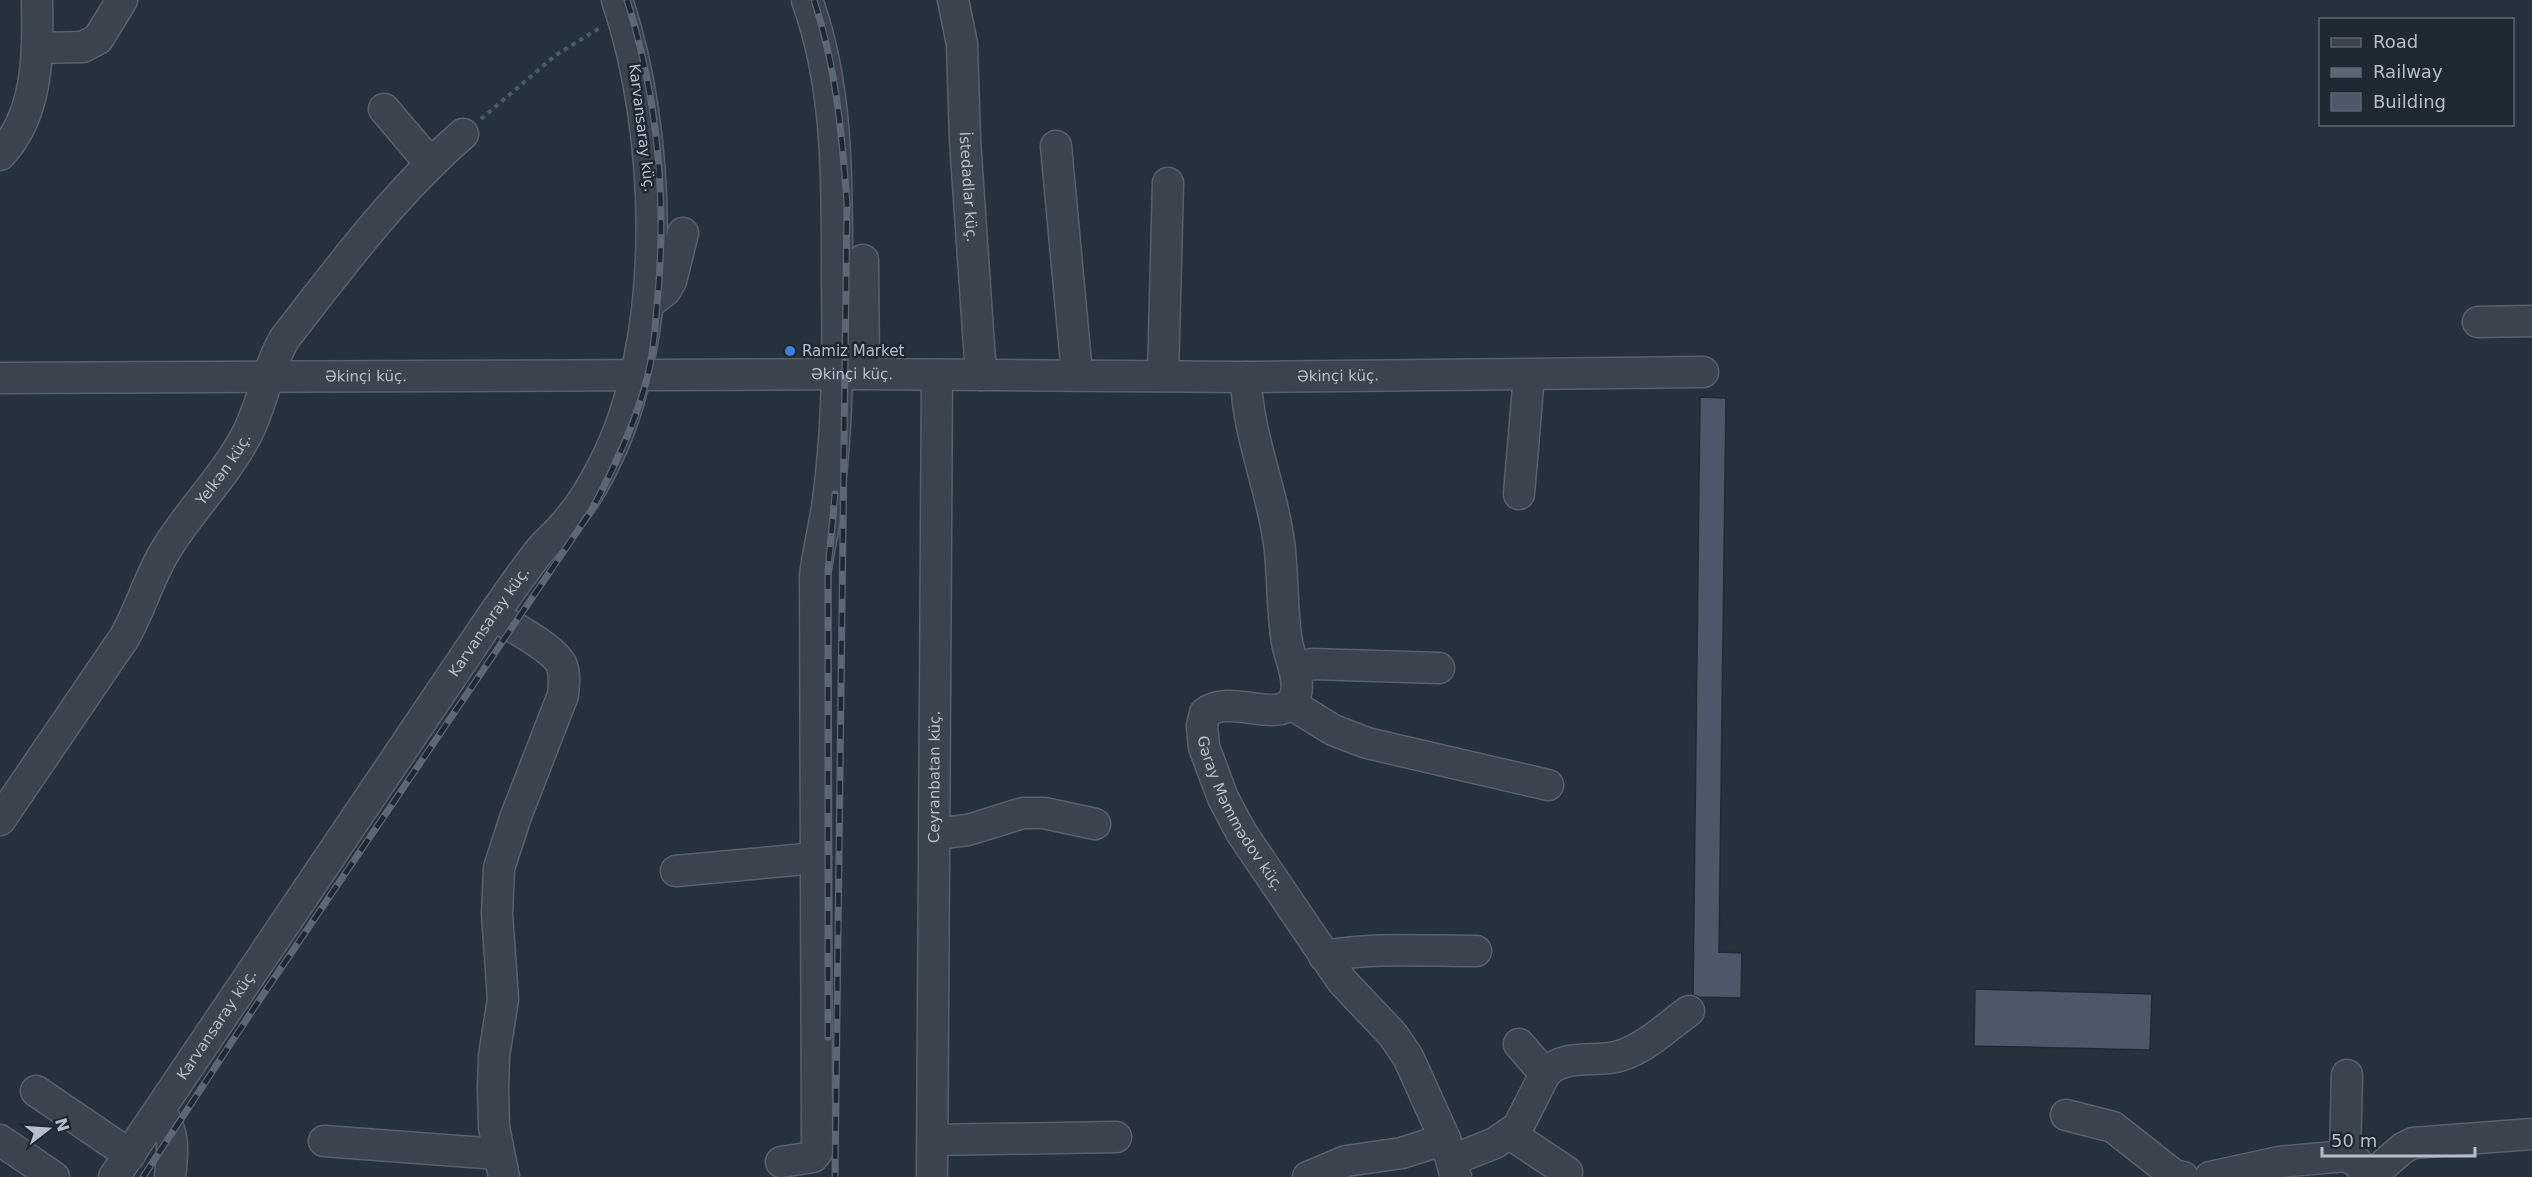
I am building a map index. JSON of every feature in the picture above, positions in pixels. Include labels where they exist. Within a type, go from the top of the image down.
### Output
[{"type":"street","points":[[0,155],[12,143],[23,124],[31,99],[37,48],[37,0]]},
{"type":"street","points":[[37,48],[83,46],[98,39],[122,0]]},
{"type":"street","points":[[807,0],[819,43],[832,114],[850,374]]},
{"type":"street","name":"İstedadlar küç.","points":[[953,0],[962,44],[965,140],[981,375]]},
{"type":"street","name":"Karvansaray küç.","points":[[122,1166],[493,615],[527,567],[582,502],[604,466],[636,376],[648,304],[652,249],[650,170],[635,65],[620,7]]},
{"type":"street","points":[[384,109],[430,163]]},
{"type":"street","name":"Yelkən küç.","points":[[0,820],[124,638],[138,615],[154,570],[168,546],[246,437],[269,378],[275,355],[285,338],[386,210],[430,163],[463,134]]},
{"type":"street","points":[[1056,146],[1077,374]]},
{"type":"street","points":[[1163,376],[1168,183]]},
{"type":"street","points":[[648,304],[665,291],[671,281],[683,232]]},
{"type":"street","points":[[780,1162],[813,1157],[817,1152],[814,576],[850,374],[863,260]]},
{"type":"street","points":[[2478,322],[2532,321]]},
{"type":"street","name":"Əkinçi küç.","points":[[0,378],[850,374],[1246,377],[1703,372]]},
{"type":"street","name":"Ceyranbatan küç.","points":[[932,1177],[937,375]]},
{"type":"street","points":[[1519,494],[1529,375]]},
{"type":"street","points":[[1246,377],[1251,418],[1280,551],[1285,626],[1295,670],[1297,693],[1291,704],[1334,730],[1367,743],[1548,784]]},
{"type":"street","points":[[324,1141],[501,1165],[493,1089],[494,1056],[503,999],[497,914],[499,868],[516,816],[563,695],[564,681],[562,666],[555,655],[493,615]]},
{"type":"street","points":[[1295,670],[1312,664],[1438,668]]},
{"type":"street","name":"Gəray Məmmədov küç.","points":[[1291,704],[1282,709],[1226,704],[1213,706],[1204,713],[1202,726],[1204,747],[1223,798],[1241,832],[1342,981],[1393,1035],[1408,1057],[1451,1159]]},
{"type":"street","points":[[934,834],[968,830],[1023,813],[1044,813],[1095,824]]},
{"type":"street","points":[[676,871],[816,858]]},
{"type":"street","points":[[1324,956],[1366,951],[1476,951]]},
{"type":"street","points":[[1308,1177],[1346,1161],[1402,1153],[1451,1159],[1510,1134],[1518,1127],[1545,1074],[1551,1067],[1563,1061],[1612,1058],[1628,1053],[1689,1011]]},
{"type":"street","points":[[1519,1044],[1545,1074]]},
{"type":"street","points":[[2345,1156],[2347,1075]]},
{"type":"street","points":[[36,1091],[122,1166]]},
{"type":"street","points":[[160,1111],[168,1122],[173,1138],[170,1177]]},
{"type":"street","points":[[2066,1114],[2113,1127],[2174,1175],[2183,1177]]},
{"type":"street","points":[[1510,1134],[1568,1172]]},
{"type":"street","points":[[2210,1177],[2279,1162],[2345,1156],[2356,1161],[2369,1177],[2403,1148],[2413,1143],[2532,1134]]},
{"type":"street","points":[[933,1140],[1116,1137]]},
{"type":"street","points":[[0,1140],[54,1177]]},
{"type":"path","points":[[463,134],[556,55],[620,7]]},
{"type":"building","points":[[1700,397],[1726,398],[1719,952],[1742,953],[1741,998],[1693,995]]},
{"type":"building","points":[[1975,989],[2152,994],[2150,1050],[1974,1046]]},
{"type":"railway","points":[[143,1177],[258,1002],[591,511],[629,432],[641,399],[652,354],[661,228],[653,113],[638,37],[627,0]]},
{"type":"railway","points":[[814,0],[833,76],[847,204],[835,1177]]},
{"type":"railway","points":[[828,1037],[828,570],[835,494]]},
{"type":"place","name":"Ramiz Market","points":[[790,351]]}]
